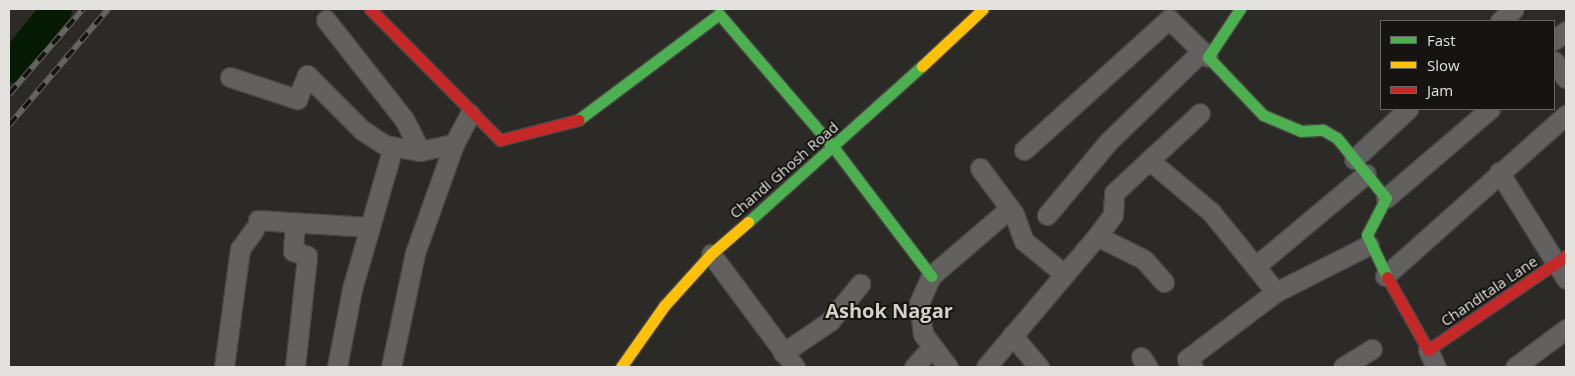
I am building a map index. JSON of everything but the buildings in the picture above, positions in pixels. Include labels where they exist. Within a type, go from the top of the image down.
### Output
[{"type":"street","points":[[370,9],[470,114],[500,140],[575,123],[719,14],[834,148],[905,247],[931,276]]},
{"type":"street","name":"Chandi Ghosh Road","points":[[621,367],[664,306],[711,254],[834,148],[983,9]]},
{"type":"street","points":[[1047,215],[1108,142],[1205,54],[1243,10]]},
{"type":"street","points":[[1024,150],[1169,19],[1263,115],[1300,131],[1323,130],[1337,138],[1386,198]]},
{"type":"street","points":[[326,20],[404,119],[420,151]]},
{"type":"street","points":[[1555,39],[1566,30]]},
{"type":"street","points":[[1555,62],[1566,78]]},
{"type":"street","points":[[230,77],[297,99],[307,74],[362,130],[393,147],[420,151],[454,144]]},
{"type":"street","points":[[1354,159],[1407,110]]},
{"type":"street","points":[[1436,367],[1368,245],[1367,235],[1386,198],[1489,110]]},
{"type":"street","points":[[986,367],[1063,273],[1098,236],[1112,215],[1114,194],[1200,113]]},
{"type":"street","points":[[391,367],[416,253],[454,144],[470,114]]},
{"type":"street","points":[[1385,276],[1499,172],[1566,115]]},
{"type":"street","points":[[337,367],[352,289],[393,147]]},
{"type":"street","points":[[1150,160],[1211,212],[1257,265],[1276,292]]},
{"type":"street","points":[[980,168],[1010,208],[1024,241],[1063,273]]},
{"type":"street","points":[[1499,172],[1563,266]]},
{"type":"street","points":[[1257,265],[1366,174]]},
{"type":"street","points":[[948,367],[932,347],[918,324],[918,313],[931,276],[1010,208]]},
{"type":"street","points":[[224,367],[240,249],[256,225],[295,224],[370,227]]},
{"type":"street","points":[[295,224],[293,251],[307,256],[295,367]]},
{"type":"street","points":[[1098,236],[1143,259],[1164,282]]},
{"type":"street","points":[[1193,367],[1187,359],[1276,292],[1368,245]]},
{"type":"street","points":[[711,254],[789,360],[830,321],[860,284]]},
{"type":"street","name":"Chanditala Lane","points":[[1428,350],[1563,266]]},
{"type":"street","points":[[1515,367],[1566,329]]},
{"type":"street","points":[[1012,335],[1038,367]]},
{"type":"street","points":[[914,367],[932,347]]},
{"type":"street","points":[[1343,367],[1372,349]]},
{"type":"waterway","points":[[9,67],[56,9]]},
{"type":"railway","points":[[9,94],[83,9]]},
{"type":"railway","points":[[9,125],[108,9]]},
{"type":"traffic: fast","points":[[1240,9],[1208,57],[1263,115],[1301,131],[1323,130],[1337,138],[1386,198],[1367,235],[1387,277]]},
{"type":"traffic: fast","points":[[578,120],[719,14],[834,148],[931,276]]},
{"type":"traffic: fast","points":[[748,222],[922,66]]},
{"type":"traffic: slow","points":[[922,66],[983,9]]},
{"type":"traffic: slow","points":[[621,367],[664,306],[711,254],[748,222]]},
{"type":"traffic: jam","points":[[370,9],[500,140],[578,120]]},
{"type":"traffic: jam","points":[[1387,277],[1428,350],[1566,256]]},
{"type":"district","name":"Ashok Nagar","points":[[889,310]]}]
